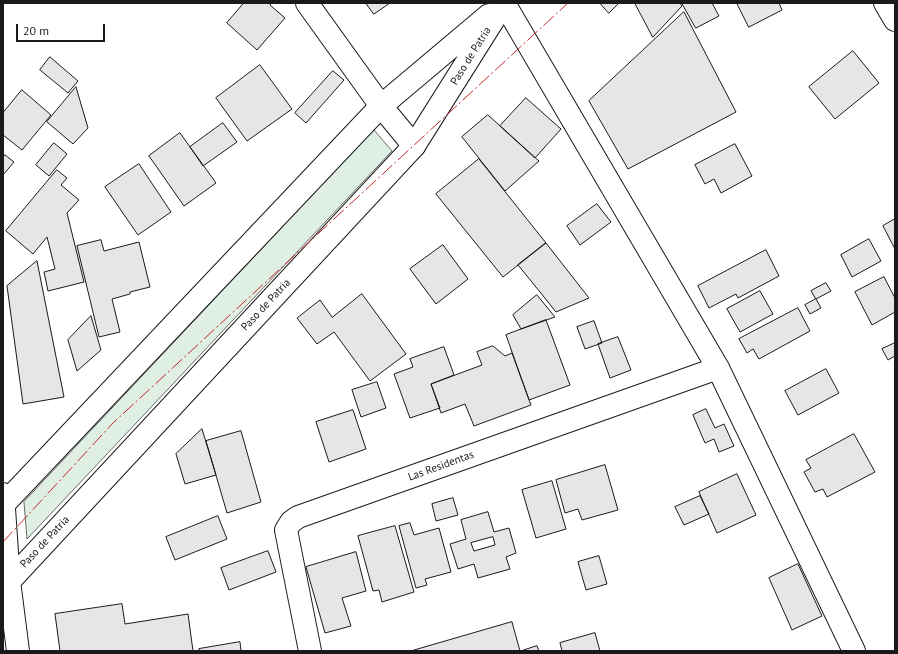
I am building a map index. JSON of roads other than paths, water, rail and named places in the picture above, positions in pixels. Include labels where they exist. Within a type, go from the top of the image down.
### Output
[{"type":"street","points":[[307,3],[380,106],[414,146]]},
{"type":"street","points":[[504,3],[718,368],[854,651]]},
{"type":"street","name":"Paso de Patria","points":[[4,501],[380,106],[504,3]]},
{"type":"street","name":"Paso de Patria","points":[[6,584],[414,146],[504,3]]},
{"type":"street","points":[[885,3],[895,20]]},
{"type":"street","name":"Las Residentas","points":[[310,651],[286,530],[291,522],[298,517],[718,368]]},
{"type":"street","points":[[4,501],[6,584],[18,651]]}]
